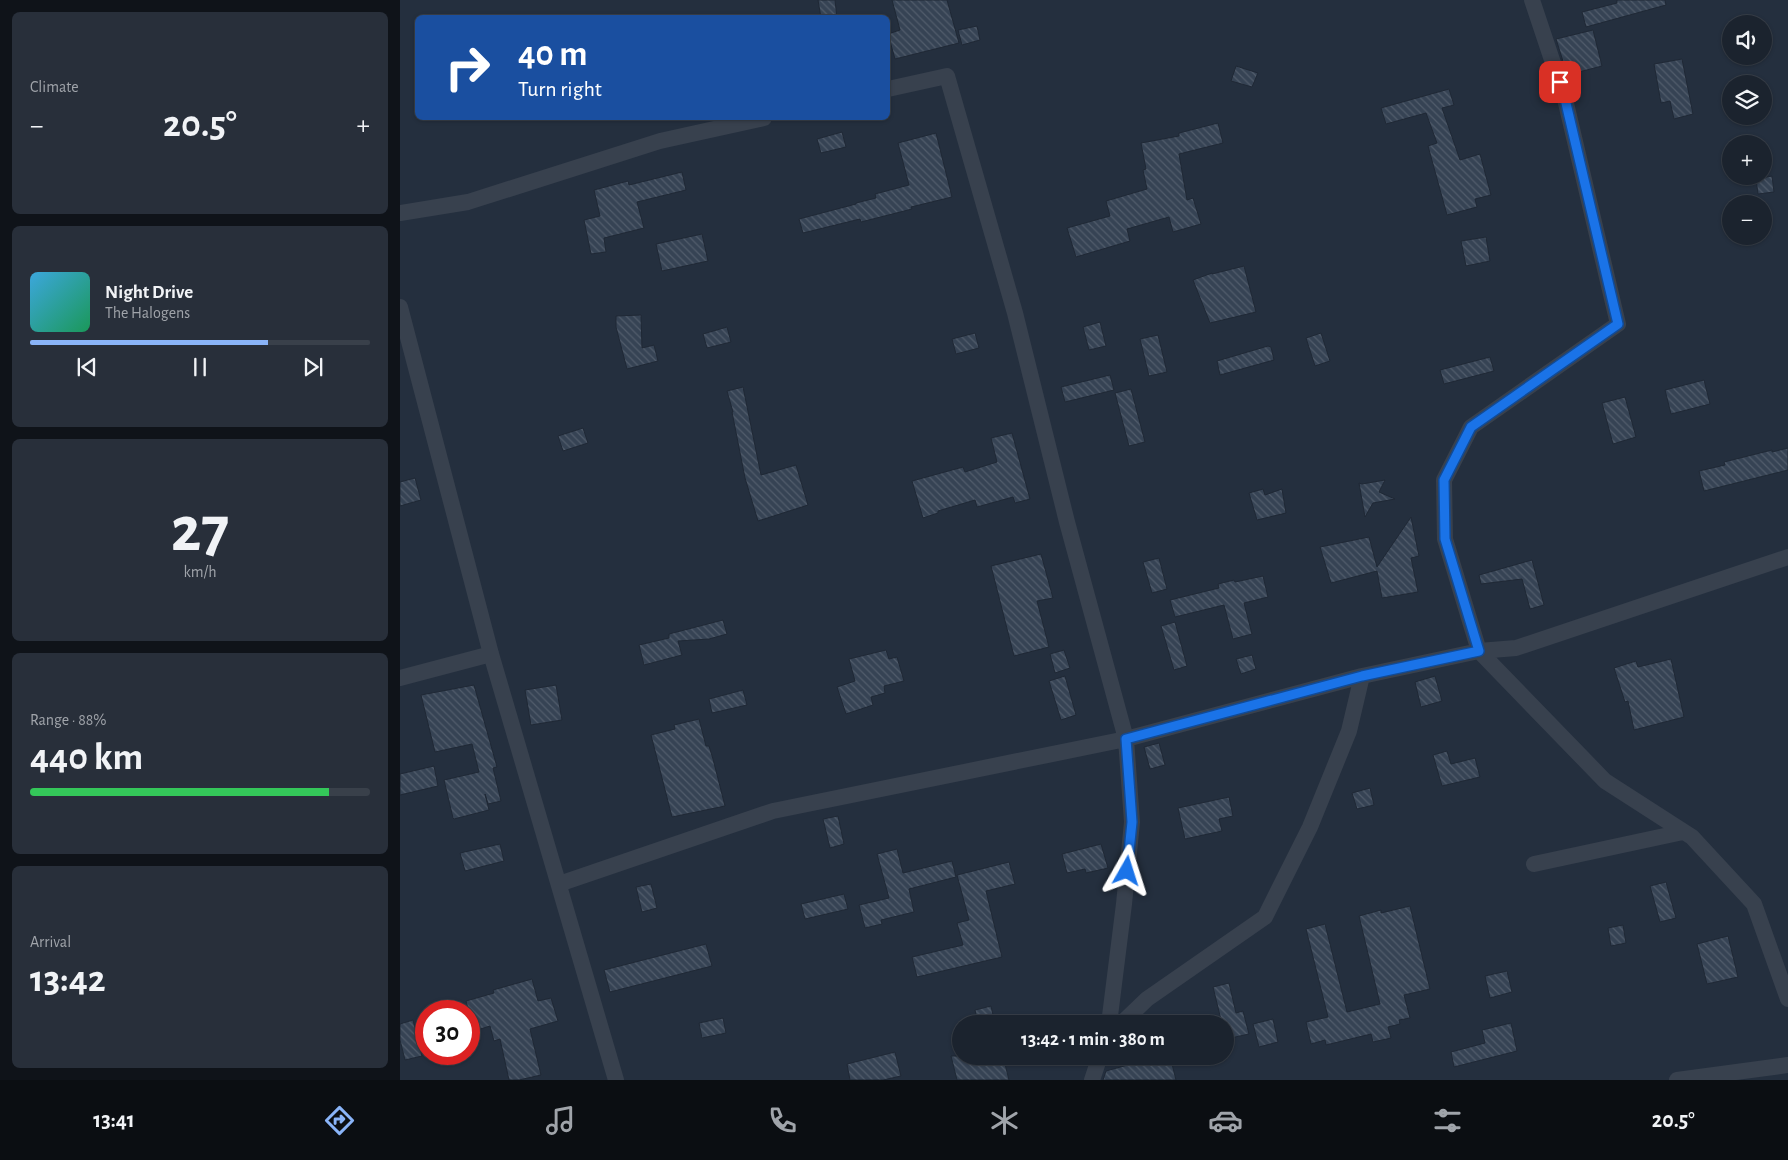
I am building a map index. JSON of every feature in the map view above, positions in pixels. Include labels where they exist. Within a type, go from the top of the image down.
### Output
[{"type":"street","points":[[1532,0],[1565,99],[1618,324],[1471,427],[1444,480],[1445,539],[1479,651],[1605,781],[1692,837],[1754,904],[1788,999]]},
{"type":"street","points":[[890,89],[947,76],[1015,313],[1067,522],[1126,739],[1132,822],[1124,904],[1109,1015]]},
{"type":"street","points":[[400,213],[468,202],[660,141],[755,120]]},
{"type":"street","points":[[400,307],[491,654],[616,1080]]},
{"type":"street","points":[[559,884],[772,811],[1126,739],[1362,676],[1479,651],[1516,648],[1788,557]]},
{"type":"street","points":[[400,678],[491,654]]},
{"type":"street","points":[[1130,1015],[1147,999],[1265,917],[1310,827],[1349,731],[1362,676]]},
{"type":"street","points":[[1534,864],[1684,832]]},
{"type":"street","points":[[1092,1080],[1097,1065]]},
{"type":"street","points":[[1677,1080],[1788,1065]]},
{"type":"building","points":[[818,0],[835,0],[837,15],[820,15]]},
{"type":"building","points":[[892,0],[947,0],[959,43],[895,59],[890,33],[900,30]]},
{"type":"building","points":[[1617,0],[1665,0],[1666,5],[1586,27],[1582,12],[1617,3]]},
{"type":"building","points":[[977,26],[980,40],[962,45],[958,30]]},
{"type":"building","points":[[1593,30],[1602,66],[1568,77],[1556,39]]},
{"type":"building","points":[[1682,59],[1693,114],[1674,119],[1670,101],[1661,103],[1654,64]]},
{"type":"building","points":[[1236,66],[1258,73],[1252,87],[1231,81]]},
{"type":"building","points":[[1449,89],[1454,105],[1442,108],[1460,160],[1480,154],[1491,195],[1475,199],[1477,207],[1447,215],[1428,146],[1437,143],[1426,113],[1386,124],[1381,108]]},
{"type":"building","points":[[1218,123],[1223,143],[1179,154],[1187,200],[1193,198],[1201,224],[1173,232],[1169,217],[1127,229],[1130,241],[1076,257],[1067,228],[1110,216],[1106,201],[1147,189],[1143,170],[1146,169],[1141,143],[1179,136],[1179,133]]},
{"type":"building","points":[[842,132],[846,147],[821,153],[817,139]]},
{"type":"building","points":[[936,133],[952,197],[861,222],[860,219],[803,233],[799,219],[876,198],[875,194],[909,185],[898,143]]},
{"type":"building","points":[[682,172],[686,190],[637,202],[644,228],[604,238],[606,252],[591,254],[584,220],[600,216],[594,190],[628,181],[629,185]]},
{"type":"building","points":[[1772,176],[1774,192],[1758,194],[1757,185],[1772,185]]},
{"type":"building","points":[[702,234],[708,261],[662,271],[656,244]]},
{"type":"building","points":[[1486,237],[1490,261],[1466,266],[1461,241]]},
{"type":"building","points":[[1244,266],[1256,312],[1210,323],[1193,280],[1212,273]]},
{"type":"building","points":[[641,315],[642,348],[654,345],[658,361],[627,369],[616,327],[616,316]]},
{"type":"building","points":[[1100,322],[1106,346],[1089,350],[1083,327]]},
{"type":"building","points":[[727,327],[731,342],[707,348],[703,334]]},
{"type":"building","points":[[975,333],[979,348],[956,354],[952,339]]},
{"type":"building","points":[[1321,333],[1330,361],[1315,366],[1306,338]]},
{"type":"building","points":[[1158,335],[1167,372],[1149,376],[1140,339]]},
{"type":"building","points":[[1268,346],[1271,347],[1274,360],[1220,375],[1217,361]]},
{"type":"building","points":[[1490,357],[1494,371],[1444,384],[1440,370]]},
{"type":"building","points":[[1110,375],[1114,390],[1065,402],[1061,387]]},
{"type":"building","points":[[1704,380],[1710,404],[1671,414],[1665,390]]},
{"type":"building","points":[[743,387],[761,475],[796,465],[808,505],[758,521],[745,478],[733,412],[727,391]]},
{"type":"building","points":[[1131,389],[1145,442],[1129,446],[1115,393]]},
{"type":"building","points":[[1625,397],[1636,437],[1613,444],[1602,403]]},
{"type":"building","points":[[583,428],[588,443],[563,451],[558,436]]},
{"type":"building","points":[[1012,433],[1030,499],[1015,503],[1013,497],[977,507],[975,500],[938,511],[938,513],[923,518],[912,481],[963,467],[965,472],[997,462],[991,438]]},
{"type":"building","points":[[1788,448],[1788,470],[1704,491],[1699,471],[1725,465],[1724,462]]},
{"type":"building","points":[[415,478],[421,500],[400,506],[400,482]]},
{"type":"building","points":[[1385,480],[1379,492],[1395,499],[1373,503],[1365,517],[1359,483]]},
{"type":"building","points":[[1263,489],[1265,495],[1282,489],[1286,513],[1257,520],[1249,493]]},
{"type":"building","points":[[1411,517],[1419,556],[1411,558],[1418,592],[1382,598],[1377,571],[1331,583],[1320,547],[1369,537],[1377,567]]},
{"type":"building","points":[[1041,554],[1053,598],[1037,601],[1049,647],[1014,656],[991,566]]},
{"type":"building","points":[[1159,558],[1167,589],[1152,593],[1143,562]]},
{"type":"building","points":[[1532,560],[1544,605],[1530,609],[1522,579],[1481,584],[1479,575]]},
{"type":"building","points":[[1263,576],[1268,597],[1244,603],[1252,634],[1233,639],[1224,605],[1175,617],[1170,600],[1219,588],[1218,584]]},
{"type":"building","points":[[723,620],[727,634],[709,639],[678,641],[682,655],[644,665],[639,645],[669,638],[669,634]]},
{"type":"building","points":[[1175,622],[1187,666],[1174,670],[1161,626]]},
{"type":"building","points":[[886,650],[889,659],[897,657],[904,681],[884,686],[885,693],[871,697],[873,705],[846,714],[837,687],[855,681],[849,659]]},
{"type":"building","points":[[1064,650],[1070,668],[1055,673],[1050,654]]},
{"type":"building","points":[[1252,655],[1256,669],[1241,674],[1236,659]]},
{"type":"building","points":[[1671,659],[1684,717],[1634,730],[1628,701],[1625,702],[1614,668],[1636,661],[1638,667]]},
{"type":"building","points":[[1065,676],[1076,715],[1061,720],[1049,681]]},
{"type":"building","points":[[1435,676],[1442,701],[1421,707],[1415,682]]},
{"type":"building","points":[[474,685],[497,767],[493,768],[501,801],[488,804],[485,794],[489,810],[454,819],[444,780],[479,772],[472,744],[435,752],[421,695]]},
{"type":"building","points":[[556,685],[562,720],[531,725],[525,690]]},
{"type":"building","points":[[743,690],[747,705],[712,713],[709,699]]},
{"type":"building","points":[[699,719],[706,746],[709,746],[713,759],[725,806],[672,817],[651,735],[675,729],[674,725]]},
{"type":"building","points":[[1159,743],[1165,765],[1150,769],[1144,747]]},
{"type":"building","points":[[1447,751],[1451,764],[1475,758],[1480,777],[1442,786],[1433,755]]},
{"type":"building","points":[[434,766],[438,786],[400,795],[400,774]]},
{"type":"building","points":[[1370,788],[1374,805],[1357,809],[1352,793]]},
{"type":"building","points":[[1229,797],[1233,816],[1219,819],[1222,831],[1185,839],[1178,808]]},
{"type":"building","points":[[838,816],[844,844],[830,848],[823,819]]},
{"type":"building","points":[[500,844],[504,861],[465,871],[460,853]]},
{"type":"building","points":[[1101,844],[1108,868],[1086,873],[1085,869],[1067,873],[1062,854]]},
{"type":"building","points":[[897,849],[903,873],[952,861],[956,877],[909,889],[914,912],[881,920],[882,924],[865,928],[859,905],[889,898],[877,854]]},
{"type":"building","points":[[1009,862],[1015,884],[986,891],[1002,957],[917,977],[912,957],[963,945],[957,923],[969,920],[957,875]]},
{"type":"building","points":[[1666,882],[1676,918],[1660,922],[1650,886]]},
{"type":"building","points":[[651,884],[657,908],[642,912],[636,887]]},
{"type":"building","points":[[844,894],[848,909],[805,919],[801,904]]},
{"type":"building","points":[[1410,906],[1430,989],[1404,995],[1410,1018],[1399,1020],[1400,1024],[1388,1027],[1391,1038],[1373,1042],[1371,1034],[1326,1045],[1325,1040],[1311,1044],[1306,1022],[1328,1017],[1306,929],[1325,924],[1347,1012],[1380,1004],[1359,916],[1381,910],[1381,913]]},
{"type":"building","points":[[1623,925],[1626,943],[1611,946],[1608,928]]},
{"type":"building","points":[[1728,936],[1738,977],[1707,984],[1697,944]]},
{"type":"building","points":[[706,944],[712,966],[610,992],[604,970]]},
{"type":"building","points":[[1507,971],[1512,992],[1490,998],[1485,976]]},
{"type":"building","points":[[532,979],[538,1001],[551,998],[558,1021],[530,1029],[541,1075],[519,1080],[509,1080],[500,1039],[494,1041],[490,1026],[480,1029],[480,1000],[470,1000],[494,993],[493,990]]},
{"type":"building","points":[[1229,983],[1236,1013],[1243,1011],[1249,1034],[1234,1037],[1234,1015],[1220,1015],[1213,987]]},
{"type":"building","points":[[991,1006],[993,1015],[976,1015],[975,1010]]},
{"type":"building","points":[[723,1018],[726,1033],[702,1038],[699,1023]]},
{"type":"building","points":[[1273,1019],[1278,1042],[1259,1047],[1253,1024]]},
{"type":"building","points":[[413,1020],[415,1028],[415,1058],[405,1060],[400,1040],[400,1024]]},
{"type":"building","points":[[1511,1023],[1517,1051],[1454,1067],[1451,1052],[1485,1043],[1482,1030]]},
{"type":"building","points":[[895,1052],[901,1076],[883,1080],[850,1080],[847,1064]]},
{"type":"building","points":[[953,1065],[1005,1065],[1009,1080],[957,1080]]},
{"type":"building","points":[[1128,1065],[1172,1065],[1176,1080],[1103,1080],[1106,1071]]},
{"type":"route","points":[[1127,871],[1132,822],[1126,739],[1362,676],[1479,651],[1445,539],[1444,480],[1471,427],[1618,324],[1560,82]]}]
